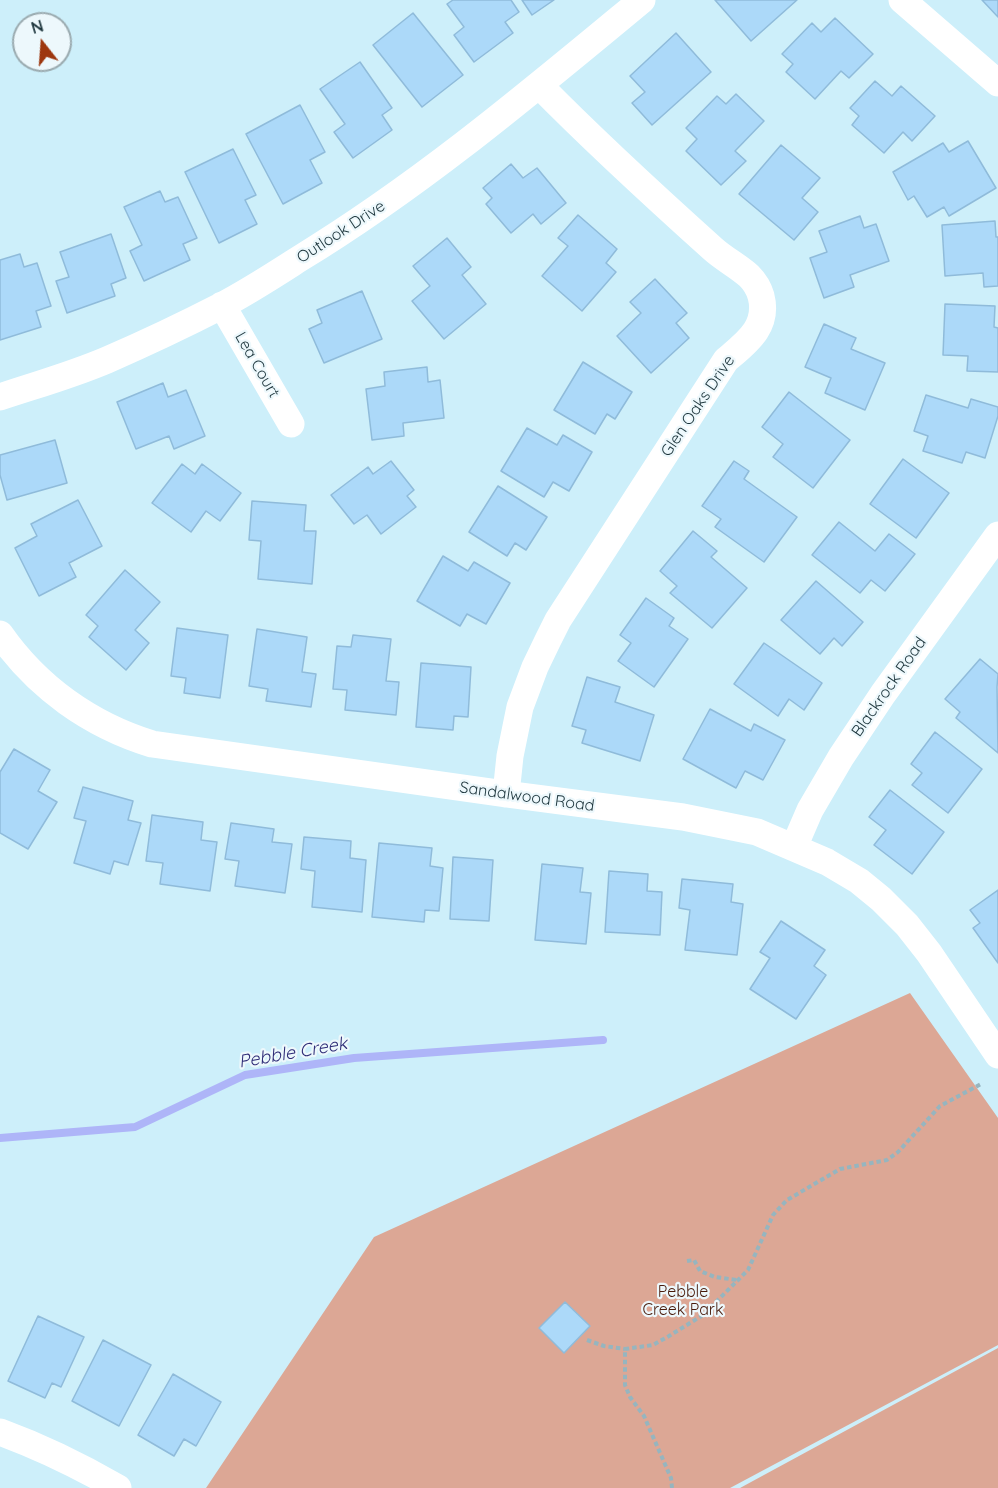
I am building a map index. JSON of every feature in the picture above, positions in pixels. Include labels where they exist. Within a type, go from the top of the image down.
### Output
[{"type":"street","name":"Outlook Drive","points":[[0,397],[105,361],[159,337],[270,278],[400,193],[539,85],[642,0]]},
{"type":"street","points":[[902,0],[998,83]]},
{"type":"street","name":"Glen Oaks Drive","points":[[506,795],[510,756],[520,706],[553,630],[726,360],[753,336],[761,320],[762,308],[757,286],[750,277],[715,251],[539,85]]},
{"type":"street","name":"Lea Court","points":[[222,305],[291,424]]},
{"type":"street","name":"Blackrock Road","points":[[794,847],[810,810],[841,757],[883,694],[998,535]]},
{"type":"street","name":"Sandalwood Road","points":[[0,634],[30,670],[60,697],[83,713],[152,744],[506,795],[682,817],[757,832],[794,847],[828,862],[859,881],[907,925],[997,1052]]},
{"type":"street","points":[[0,1431],[30,1442],[118,1488]]},
{"type":"path","points":[[587,1340],[604,1346],[625,1349],[653,1345],[703,1315],[748,1270],[773,1215],[787,1200],[840,1169],[886,1160],[898,1152],[940,1106],[981,1084]]},
{"type":"path","points":[[687,1261],[694,1260],[700,1271],[715,1277],[738,1281]]},
{"type":"path","points":[[625,1349],[625,1385],[630,1397],[644,1416],[671,1478],[672,1488]]},
{"type":"green space","name":"Pebble Creek Park","points":[[910,993],[998,1118],[998,1345],[730,1488],[206,1488],[374,1237]]},
{"type":"green space","points":[[998,1348],[998,1488],[740,1488]]},
{"type":"building","points":[[453,0],[511,0],[519,12],[505,22],[513,33],[474,62],[454,35],[464,27],[447,4]]},
{"type":"building","points":[[522,0],[554,0],[532,15]]},
{"type":"building","points":[[715,0],[797,0],[751,41]]},
{"type":"building","points":[[982,0],[998,0],[998,17]]},
{"type":"building","points":[[413,13],[463,75],[422,107],[373,45]]},
{"type":"building","points":[[835,18],[873,54],[849,78],[841,71],[815,99],[786,72],[793,64],[782,54],[812,23],[821,32]]},
{"type":"building","points":[[676,33],[711,72],[652,125],[632,103],[645,92],[630,76]]},
{"type":"building","points":[[360,62],[392,108],[382,115],[392,130],[353,158],[334,132],[345,124],[320,89]]},
{"type":"building","points":[[875,81],[892,96],[901,86],[935,116],[912,141],[903,132],[884,153],[852,125],[859,116],[850,108]]},
{"type":"building","points":[[736,94],[764,121],[735,151],[746,161],[721,185],[686,151],[697,139],[686,128],[717,96],[726,104]]},
{"type":"building","points":[[300,105],[325,152],[310,160],[322,183],[283,204],[246,134]]},
{"type":"building","points":[[968,141],[996,188],[949,216],[944,207],[927,217],[914,196],[908,200],[893,172],[943,143],[949,152]]},
{"type":"building","points":[[781,145],[820,178],[802,198],[818,212],[794,240],[739,194]]},
{"type":"building","points":[[233,149],[256,195],[245,200],[257,224],[219,243],[185,172]]},
{"type":"building","points":[[511,164],[523,178],[537,168],[566,203],[541,224],[533,214],[511,233],[486,204],[492,198],[483,188]]},
{"type":"building","points":[[160,191],[165,202],[178,197],[197,238],[183,244],[190,260],[144,281],[130,251],[142,245],[124,207]]},
{"type":"building","points":[[578,215],[617,249],[606,263],[616,272],[582,311],[542,276],[568,246],[558,238]]},
{"type":"building","points":[[860,216],[864,228],[876,224],[889,261],[850,275],[854,287],[824,298],[810,258],[827,252],[819,231]]},
{"type":"building","points":[[995,221],[996,237],[998,237],[998,286],[984,287],[983,273],[945,276],[942,225]]},
{"type":"building","points":[[111,234],[126,278],[111,284],[115,296],[67,313],[56,281],[69,277],[60,252]]},
{"type":"building","points":[[447,238],[471,267],[462,275],[486,304],[444,339],[412,301],[430,286],[413,266]]},
{"type":"building","points":[[20,254],[24,267],[37,263],[51,306],[36,311],[41,327],[0,340],[0,260]]},
{"type":"building","points":[[655,279],[687,313],[676,323],[689,338],[651,373],[617,336],[641,313],[630,302]]},
{"type":"building","points":[[362,291],[382,339],[324,363],[309,329],[322,323],[317,310]]},
{"type":"building","points":[[945,304],[995,306],[994,327],[998,328],[998,372],[967,371],[968,356],[943,355]]},
{"type":"building","points":[[824,324],[856,338],[851,349],[885,363],[865,410],[825,393],[831,378],[805,367]]},
{"type":"building","points":[[583,362],[632,392],[615,419],[607,414],[595,434],[554,410]]},
{"type":"building","points":[[427,367],[428,382],[440,380],[444,418],[403,423],[404,436],[372,440],[366,389],[385,386],[384,372]]},
{"type":"building","points":[[163,383],[168,397],[186,390],[205,436],[174,449],[169,436],[136,449],[117,402]]},
{"type":"building","points":[[789,392],[850,440],[813,488],[773,457],[783,444],[762,427]]},
{"type":"building","points":[[926,395],[968,408],[971,399],[998,407],[998,416],[985,458],[966,452],[962,463],[923,451],[928,436],[914,431]]},
{"type":"building","points":[[527,428],[557,445],[563,435],[592,452],[569,491],[553,482],[544,497],[501,471]]},
{"type":"building","points":[[55,440],[67,483],[7,500],[0,475],[0,455]]},
{"type":"building","points":[[903,459],[949,493],[916,538],[870,504]]},
{"type":"building","points":[[391,461],[414,490],[407,496],[416,507],[381,534],[367,515],[354,524],[331,495],[368,467],[373,474]]},
{"type":"building","points":[[734,461],[749,471],[744,479],[797,517],[764,562],[715,527],[721,519],[702,506]]},
{"type":"building","points":[[182,464],[195,474],[202,464],[241,493],[220,521],[206,511],[191,532],[152,503]]},
{"type":"building","points":[[498,486],[547,517],[526,550],[515,543],[507,556],[469,532]]},
{"type":"building","points":[[78,500],[102,546],[69,563],[76,577],[39,596],[15,548],[37,536],[31,524]]},
{"type":"building","points":[[252,501],[306,505],[304,531],[316,531],[312,584],[258,579],[261,541],[249,540]]},
{"type":"building","points":[[839,522],[875,551],[889,534],[915,554],[885,591],[871,580],[860,593],[812,555]]},
{"type":"building","points":[[693,531],[717,551],[711,557],[747,588],[712,628],[670,593],[677,586],[660,571]]},
{"type":"building","points":[[443,556],[468,571],[474,562],[510,583],[486,624],[467,614],[460,626],[417,601]]},
{"type":"building","points":[[125,570],[160,602],[135,630],[149,643],[126,670],[89,637],[98,626],[86,615]]},
{"type":"building","points":[[816,581],[863,622],[842,646],[834,638],[820,654],[781,620]]},
{"type":"building","points":[[646,598],[674,618],[669,626],[688,639],[654,687],[618,661],[631,643],[620,635]]},
{"type":"building","points":[[177,628],[228,635],[220,698],[184,693],[186,678],[171,676]]},
{"type":"building","points":[[257,629],[307,637],[302,672],[316,674],[311,707],[266,701],[268,689],[249,686]]},
{"type":"building","points":[[353,635],[391,639],[386,681],[399,682],[396,715],[345,710],[347,690],[333,689],[337,646],[351,647]]},
{"type":"building","points":[[764,643],[822,683],[804,710],[789,699],[778,716],[734,684]]},
{"type":"building","points":[[980,659],[998,674],[998,753],[956,718],[960,712],[945,699]]},
{"type":"building","points":[[421,663],[471,667],[468,717],[454,716],[453,730],[416,727]]},
{"type":"building","points":[[587,677],[620,687],[615,702],[654,715],[640,761],[582,743],[586,730],[572,726]]},
{"type":"building","points":[[710,709],[751,731],[754,724],[785,740],[763,780],[745,771],[736,788],[683,759]]},
{"type":"building","points":[[935,732],[982,769],[948,813],[912,785],[922,773],[911,764]]},
{"type":"building","points":[[14,749],[50,770],[38,791],[57,802],[28,849],[0,833],[0,772]]},
{"type":"building","points":[[83,787],[133,801],[128,820],[141,823],[128,865],[114,861],[110,874],[74,863],[86,821],[74,818]]},
{"type":"building","points":[[890,790],[944,832],[912,874],[874,845],[886,830],[869,817]]},
{"type":"building","points":[[152,815],[203,822],[201,840],[217,842],[210,891],[160,884],[163,863],[146,861]]},
{"type":"building","points":[[231,823],[274,829],[272,842],[292,844],[285,893],[235,886],[239,861],[225,859]]},
{"type":"building","points":[[304,837],[351,841],[350,858],[366,860],[362,912],[312,907],[315,871],[301,869]]},
{"type":"building","points":[[379,843],[432,848],[430,866],[443,868],[439,911],[425,910],[424,922],[372,917]]},
{"type":"building","points":[[453,857],[493,860],[489,921],[450,919]]},
{"type":"building","points":[[542,864],[583,868],[580,892],[591,893],[586,944],[535,940]]},
{"type":"building","points":[[609,871],[648,874],[647,891],[662,892],[660,935],[605,932]]},
{"type":"building","points":[[682,879],[733,884],[731,902],[743,904],[737,955],[685,950],[690,910],[679,908]]},
{"type":"building","points":[[998,890],[998,963],[973,928],[980,923],[970,910]]},
{"type":"building","points":[[781,921],[825,950],[814,966],[826,975],[796,1019],[750,989],[770,958],[760,952]]},
{"type":"building","points":[[565,1302],[590,1326],[564,1353],[539,1328]]},
{"type":"building","points":[[38,1316],[84,1337],[61,1387],[52,1383],[45,1398],[8,1381]]},
{"type":"building","points":[[103,1340],[151,1365],[119,1426],[72,1401]]},
{"type":"building","points":[[173,1374],[221,1402],[196,1446],[184,1439],[174,1456],[138,1435]]},
{"type":"waterway","name":"Pebble Creek","points":[[0,1138],[135,1127],[245,1075],[354,1058],[603,1040]]}]
